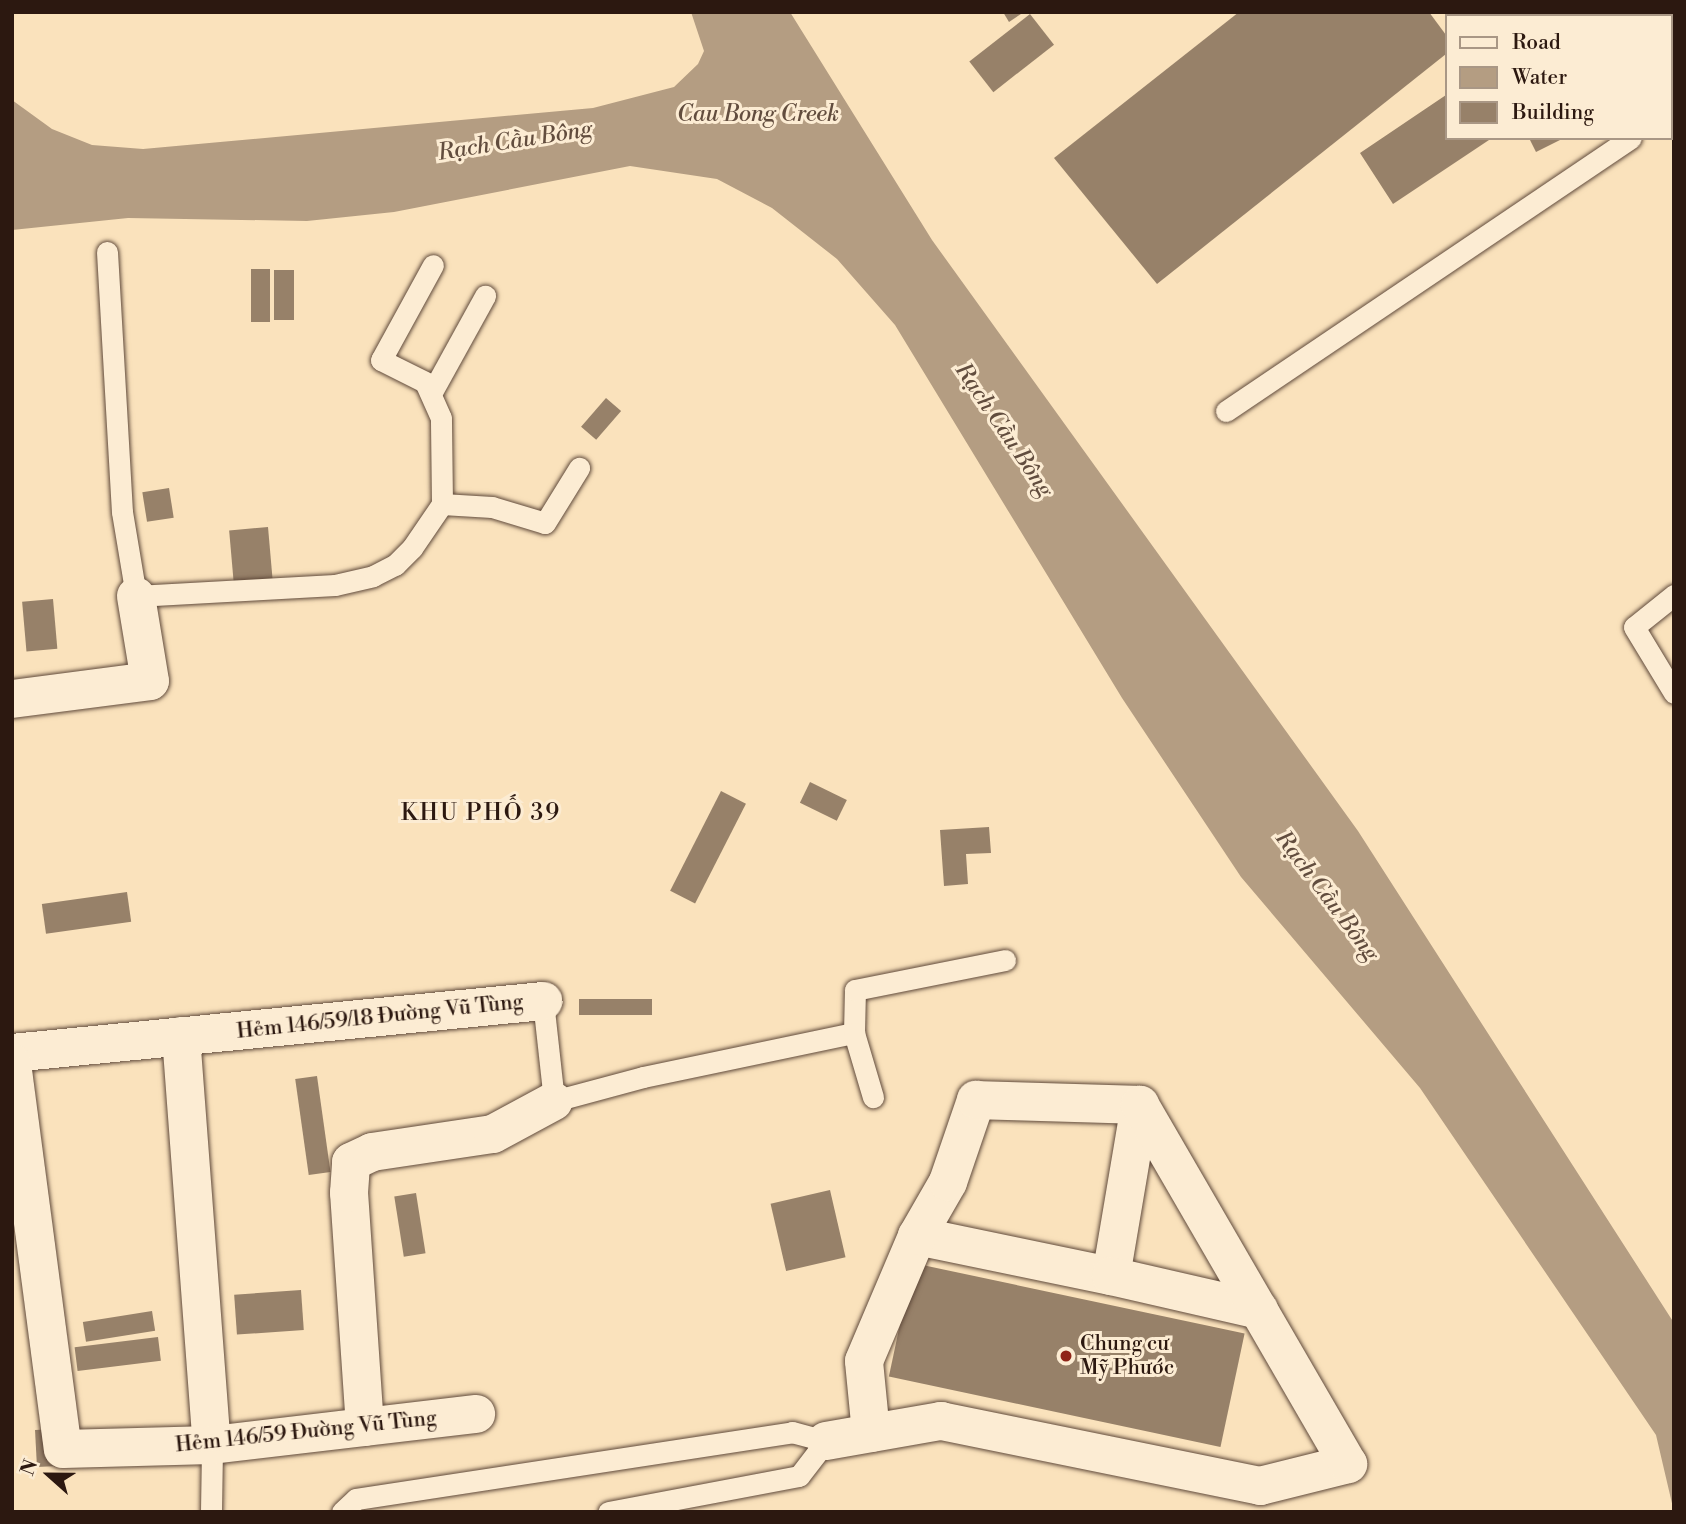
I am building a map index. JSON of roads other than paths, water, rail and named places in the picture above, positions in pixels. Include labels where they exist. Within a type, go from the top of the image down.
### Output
[{"type":"street","points":[[12,699],[150,681],[136,596]]},
{"type":"street","name":"Hẻm 146/59/18 Đường Vũ Tùng","points":[[12,1053],[543,1001]]},
{"type":"street","points":[[181,1036],[212,1446]]},
{"type":"street","name":"Hẻm 146/59 Đường Vũ Tùng","points":[[12,1063],[63,1449],[212,1446],[476,1414]]},
{"type":"street","points":[[365,1427],[350,1220],[351,1162],[372,1152],[493,1135],[555,1101]]},
{"type":"street","points":[[872,1433],[864,1361],[916,1236],[948,1182],[976,1101],[1140,1105]]},
{"type":"street","points":[[1111,1276],[1140,1105]]},
{"type":"street","points":[[826,1441],[941,1421],[1261,1486],[1348,1464],[1140,1105]]},
{"type":"street","points":[[916,1236],[1259,1310]]},
{"type":"lane","points":[[1226,411],[1628,140]]},
{"type":"lane","points":[[107,252],[122,512],[136,596],[294,589],[373,576],[395,565],[412,548],[442,504],[444,449],[432,391],[425,382],[381,360],[433,265]]},
{"type":"lane","points":[[432,391],[485,296]]},
{"type":"lane","points":[[442,504],[500,508],[545,523],[579,468]]},
{"type":"lane","points":[[1674,595],[1634,626],[1674,693]]},
{"type":"lane","points":[[873,1097],[854,1033],[855,990],[1005,960]]},
{"type":"lane","name":"Hẻm 146/59/18 Đường Vũ Tùng","points":[[543,1001],[555,1101]]},
{"type":"lane","points":[[555,1101],[643,1077],[854,1033]]},
{"type":"lane","points":[[342,1512],[356,1499],[792,1432],[826,1441],[799,1476],[719,1502],[608,1512]]},
{"type":"lane","points":[[211,1512],[212,1446]]},
{"type":"water","name":"Cau Bong Creek","points":[[691,12],[790,12],[932,240],[1358,831],[1674,1323],[1674,1512],[1656,1435],[1420,1088],[1241,877],[1122,698],[895,325],[837,259],[772,208],[717,179],[630,166],[394,212],[307,221],[128,218],[12,230],[12,100],[52,129],[92,145],[143,149],[593,108],[674,87],[698,64],[704,51]]},
{"type":"place","name":"Chung cư Mỹ Phước","points":[[1066,1356]]},
{"type":"district","name":"KHU PHỐ 39","points":[[481,813]]},
{"type":"water label","name":"Rạch Cầu Bông","points":[[515,141]]},
{"type":"water label","name":"Rạch Cầu Bông","points":[[1004,430]]},
{"type":"water label","name":"Rạch Cầu Bông","points":[[1327,896]]}]
